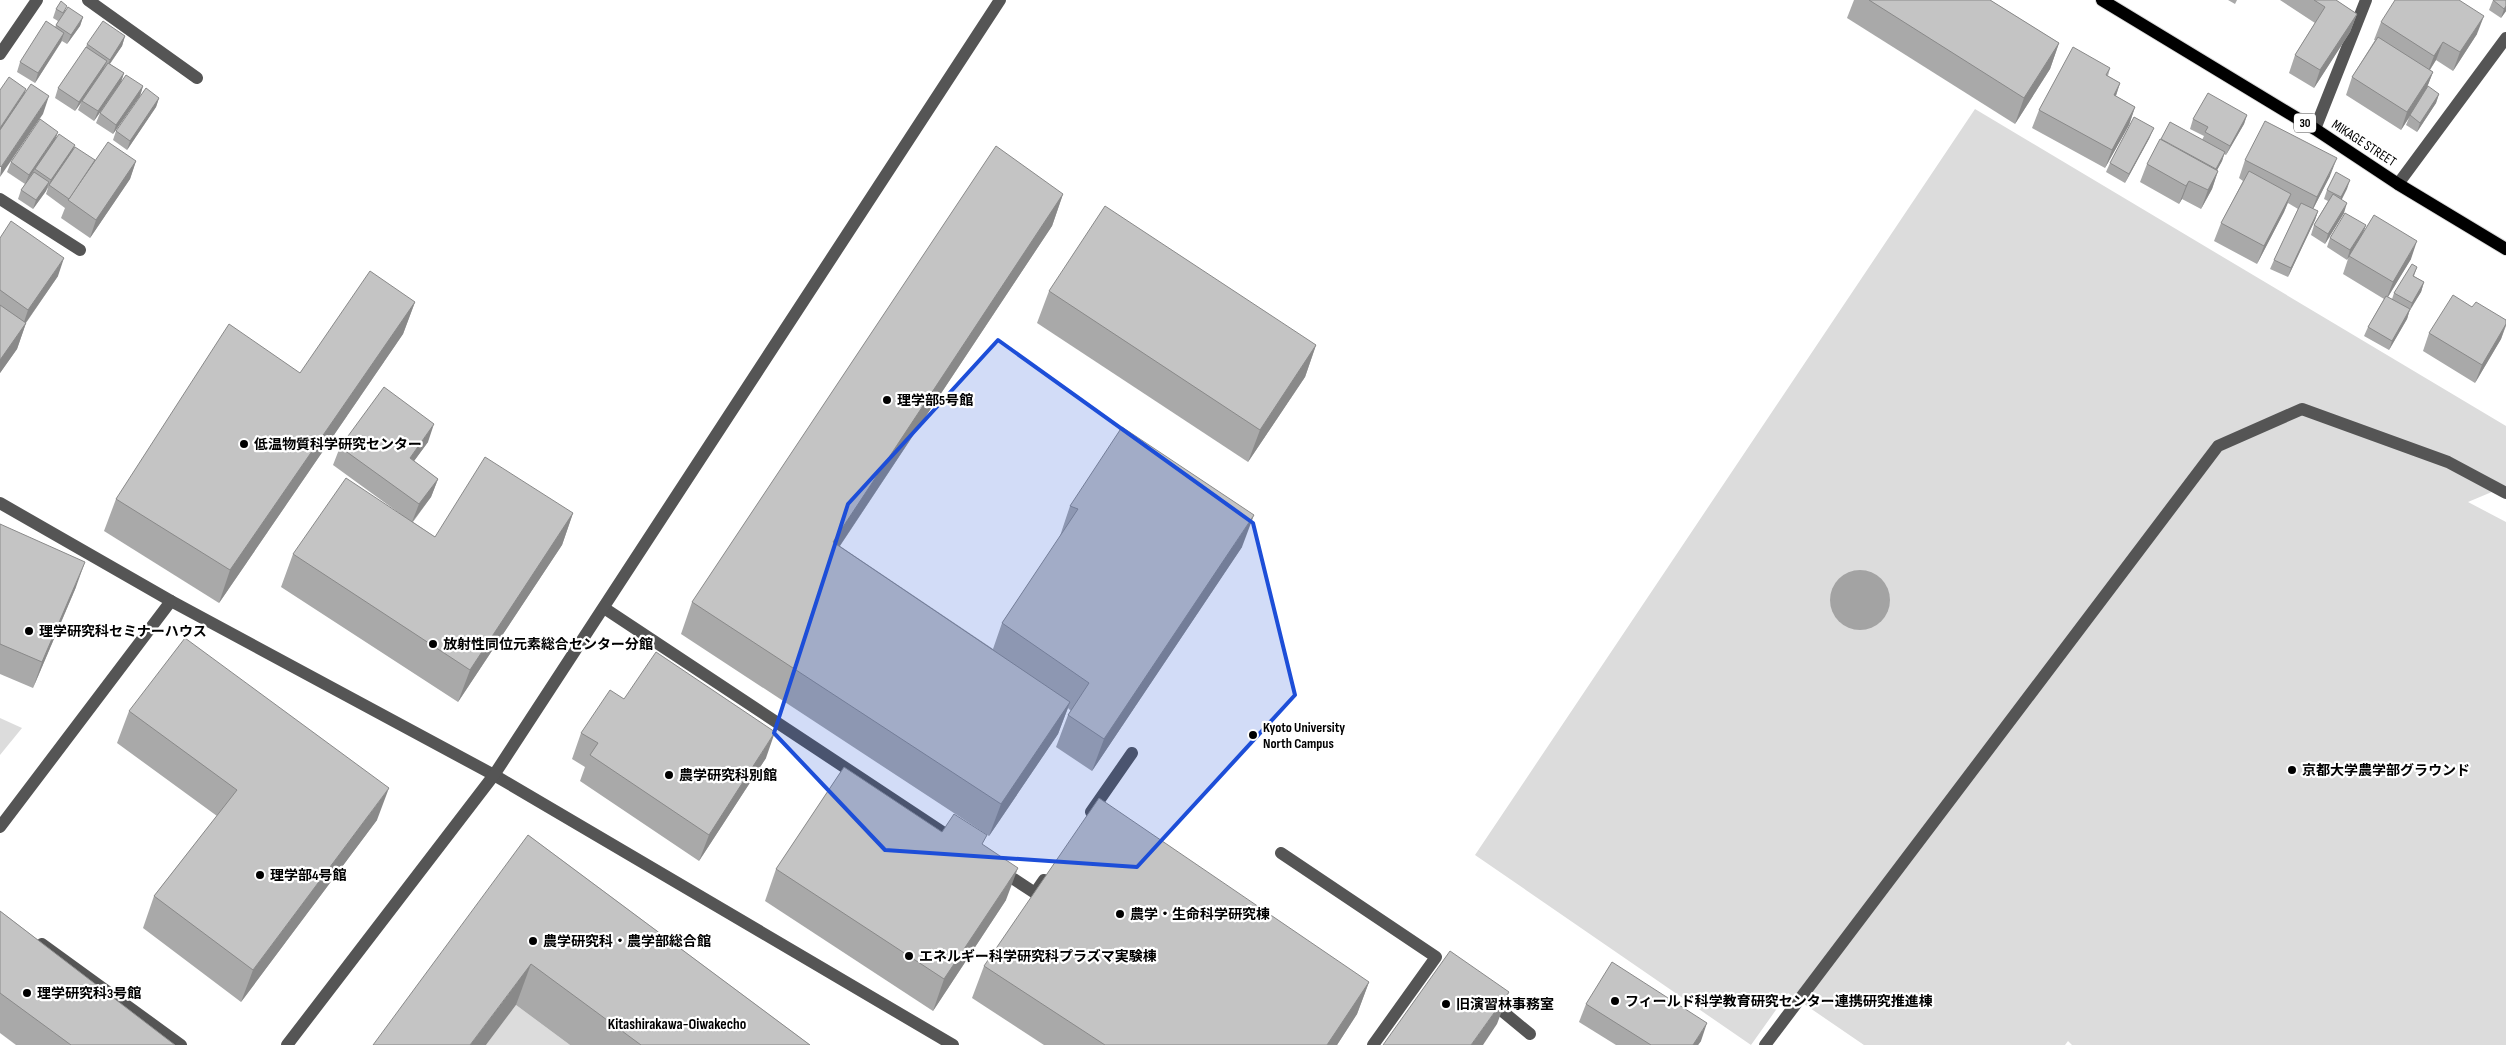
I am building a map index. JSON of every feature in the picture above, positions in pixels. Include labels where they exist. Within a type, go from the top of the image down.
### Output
[{"type":"main road","name":"MIKAGE STREET","points":[[2102,0],[2315,129],[2398,184],[2506,250]]},
{"type":"street","points":[[0,54],[37,0]]},
{"type":"street","points":[[88,0],[197,78]]},
{"type":"street","points":[[287,1045],[494,775],[1000,0]]},
{"type":"street","points":[[2315,129],[2366,0]]},
{"type":"street","points":[[2398,184],[2506,38]]},
{"type":"street","points":[[0,199],[80,250]]},
{"type":"street","points":[[1765,1045],[2218,446],[2302,409],[2448,462],[2506,493]]},
{"type":"street","points":[[0,503],[171,601],[494,775],[953,1045]]},
{"type":"street","points":[[0,827],[171,601]]},
{"type":"street","points":[[604,608],[968,849]]},
{"type":"street","points":[[1083,823],[1132,753]]},
{"type":"street","points":[[1281,853],[1440,960],[1373,1045]]},
{"type":"street","points":[[993,866],[1035,893],[1051,870]]},
{"type":"street","points":[[31,936],[181,1045]]},
{"type":"street","points":[[1479,992],[1530,1034]]},
{"type":"highlighted area","points":[[998,340],[1253,523],[1295,695],[1137,867],[885,850],[774,733],[848,504]]},
{"type":"shaded area","points":[[1975,109],[2506,426],[2506,486],[2468,502],[2506,522],[2506,1045],[2072,1045],[2068,1041],[2065,1045],[1864,1045],[1788,993],[1751,1045],[1475,855]]},
{"type":"shaded area","points":[[1860,570],[1876,575],[1881,579],[1885,584],[1890,600],[1885,616],[1881,621],[1876,625],[1860,630],[1844,625],[1839,621],[1835,616],[1830,600],[1835,584],[1839,579],[1844,575]]},
{"type":"shaded area","points":[[0,718],[22,728],[0,755]]},
{"type":"shaded area","points":[[516,1005],[570,1045],[486,1045]]},
{"type":"building","points":[[1869,0],[1990,0],[2059,43],[2024,98]]},
{"type":"building","points":[[2314,0],[2336,0],[2357,14],[2320,70],[2295,55],[2325,7]]},
{"type":"building","points":[[2395,0],[2459,0],[2484,16],[2460,52],[2443,42],[2434,56],[2381,22]]},
{"type":"building","points":[[2493,0],[2506,0],[2506,6],[2504,9]]},
{"type":"building","points":[[61,1],[67,6],[63,13],[56,9]]},
{"type":"building","points":[[68,7],[83,17],[71,35],[56,25]]},
{"type":"building","points":[[46,21],[64,33],[38,73],[20,62]]},
{"type":"building","points":[[103,21],[125,36],[110,60],[87,44]]},
{"type":"building","points":[[2378,37],[2433,72],[2407,112],[2352,77]]},
{"type":"building","points":[[86,47],[107,61],[79,102],[58,88]]},
{"type":"building","points":[[2073,47],[2110,68],[2106,75],[2120,83],[2114,95],[2135,107],[2112,150],[2039,110]]},
{"type":"building","points":[[108,63],[124,73],[98,111],[82,101]]},
{"type":"building","points":[[126,75],[143,86],[116,125],[100,113]]},
{"type":"building","points":[[9,77],[26,89],[0,128],[0,90]]},
{"type":"building","points":[[31,84],[49,96],[1,167],[0,130]]},
{"type":"building","points":[[2428,86],[2439,94],[2420,123],[2410,115]]},
{"type":"building","points":[[146,88],[159,98],[130,141],[116,131]]},
{"type":"building","points":[[2208,93],[2247,115],[2230,146],[2205,132],[2208,127],[2193,119]]},
{"type":"building","points":[[2134,117],[2154,128],[2129,174],[2110,163]]},
{"type":"building","points":[[40,119],[58,132],[29,175],[11,162]]},
{"type":"building","points":[[2265,121],[2337,158],[2317,197],[2245,160]]},
{"type":"building","points":[[2170,122],[2225,152],[2216,169],[2161,139]]},
{"type":"building","points":[[59,134],[75,145],[51,180],[35,169]]},
{"type":"building","points":[[2160,139],[2218,171],[2208,190],[2189,181],[2186,186],[2147,164]]},
{"type":"building","points":[[108,142],[136,161],[96,220],[68,200]]},
{"type":"building","name":"理学部5号館","points":[[996,146],[1063,194],[833,542],[1070,702],[1001,804],[692,602]]},
{"type":"building","points":[[75,147],[95,160],[69,199],[49,185]]},
{"type":"building","points":[[2249,171],[2291,194],[2264,246],[2221,223]]},
{"type":"building","points":[[34,172],[49,182],[36,200],[21,190]]},
{"type":"building","points":[[2336,172],[2350,180],[2341,197],[2327,190]]},
{"type":"building","points":[[2333,194],[2347,203],[2328,234],[2314,225]]},
{"type":"building","points":[[2301,203],[2318,211],[2291,268],[2274,260]]},
{"type":"building","points":[[1105,206],[1316,345],[1260,430],[1049,291]]},
{"type":"building","points":[[2345,213],[2366,225],[2350,250],[2330,238]]},
{"type":"building","points":[[2374,215],[2417,241],[2393,282],[2349,256]]},
{"type":"building","points":[[11,221],[64,258],[28,310],[0,290],[0,238]]},
{"type":"building","points":[[2412,264],[2417,267],[2413,276],[2424,282],[2412,303],[2394,293]]},
{"type":"building","name":"低温物質科学研究センター","points":[[370,271],[415,302],[230,570],[116,499],[229,324],[300,373]]},
{"type":"building","points":[[2453,295],[2472,307],[2476,302],[2506,320],[2506,324],[2482,365],[2429,333]]},
{"type":"building","points":[[2386,296],[2410,309],[2392,341],[2368,327]]},
{"type":"building","points":[[0,305],[26,323],[0,360]]},
{"type":"building","points":[[384,387],[434,424],[410,458],[438,479],[419,504],[340,447]]},
{"type":"building","points":[[1122,427],[1254,515],[1104,739],[1068,715],[1089,683],[1002,623],[1078,509],[1070,506]]},
{"type":"building","name":"放射性同位元素総合センター分館","points":[[485,457],[573,513],[470,670],[293,554],[346,478],[435,537]]},
{"type":"building","name":"理学研究科セミナーハウス","points":[[0,524],[85,562],[42,662],[0,644]]},
{"type":"building","name":"理学部4号館","points":[[185,638],[389,788],[253,970],[154,896],[237,790],[129,711]]},
{"type":"building","name":"農学研究科別館","points":[[656,652],[775,732],[709,835],[590,755],[598,743],[581,733],[610,690],[624,699]]},
{"type":"building","name":"エネルギー科学研究科プラズマ実験棟","points":[[844,767],[942,832],[954,814],[987,835],[982,844],[1018,868],[944,979],[776,869]]},
{"type":"building","name":"農学・生命科学研究棟","points":[[1099,798],[1369,982],[1327,1045],[1105,1045],[984,966]]},
{"type":"building","points":[[528,835],[810,1045],[641,1045],[531,964],[470,1045],[373,1045]]},
{"type":"building","points":[[0,911],[175,1045],[71,1045],[0,993]]},
{"type":"building","points":[[1450,951],[1509,992],[1471,1045],[1383,1045]]},
{"type":"building","points":[[1612,962],[1707,1023],[1693,1045],[1651,1045],[1586,1004]]},
{"type":"place","name":"理学部5号館","points":[[887,400]]},
{"type":"place","name":"低温物質科学研究センター","points":[[244,444]]},
{"type":"place","name":"理学研究科セミナーハウス","points":[[29,631]]},
{"type":"place","name":"放射性同位元素総合センター分館","points":[[433,644]]},
{"type":"place","name":"Kyoto University North Campus","points":[[1253,735]]},
{"type":"place","name":"京都大学農学部グラウンド","points":[[2292,770]]},
{"type":"place","name":"農学研究科別館","points":[[669,775]]},
{"type":"place","name":"理学部4号館","points":[[260,875]]},
{"type":"place","name":"農学・生命科学研究棟","points":[[1120,914]]},
{"type":"place","name":"農学研究科・農学部総合館","points":[[533,941]]},
{"type":"place","name":"エネルギー科学研究科プラズマ実験棟","points":[[909,956]]},
{"type":"place","name":"理学研究科3号館","points":[[27,993]]},
{"type":"place","name":"フィールド科学教育研究センター連携研究推進棟","points":[[1615,1001]]},
{"type":"place","name":"旧演習林事務室","points":[[1446,1004]]},
{"type":"district","name":"Kitashirakawa-Oiwakecho","points":[[677,1024]]}]
